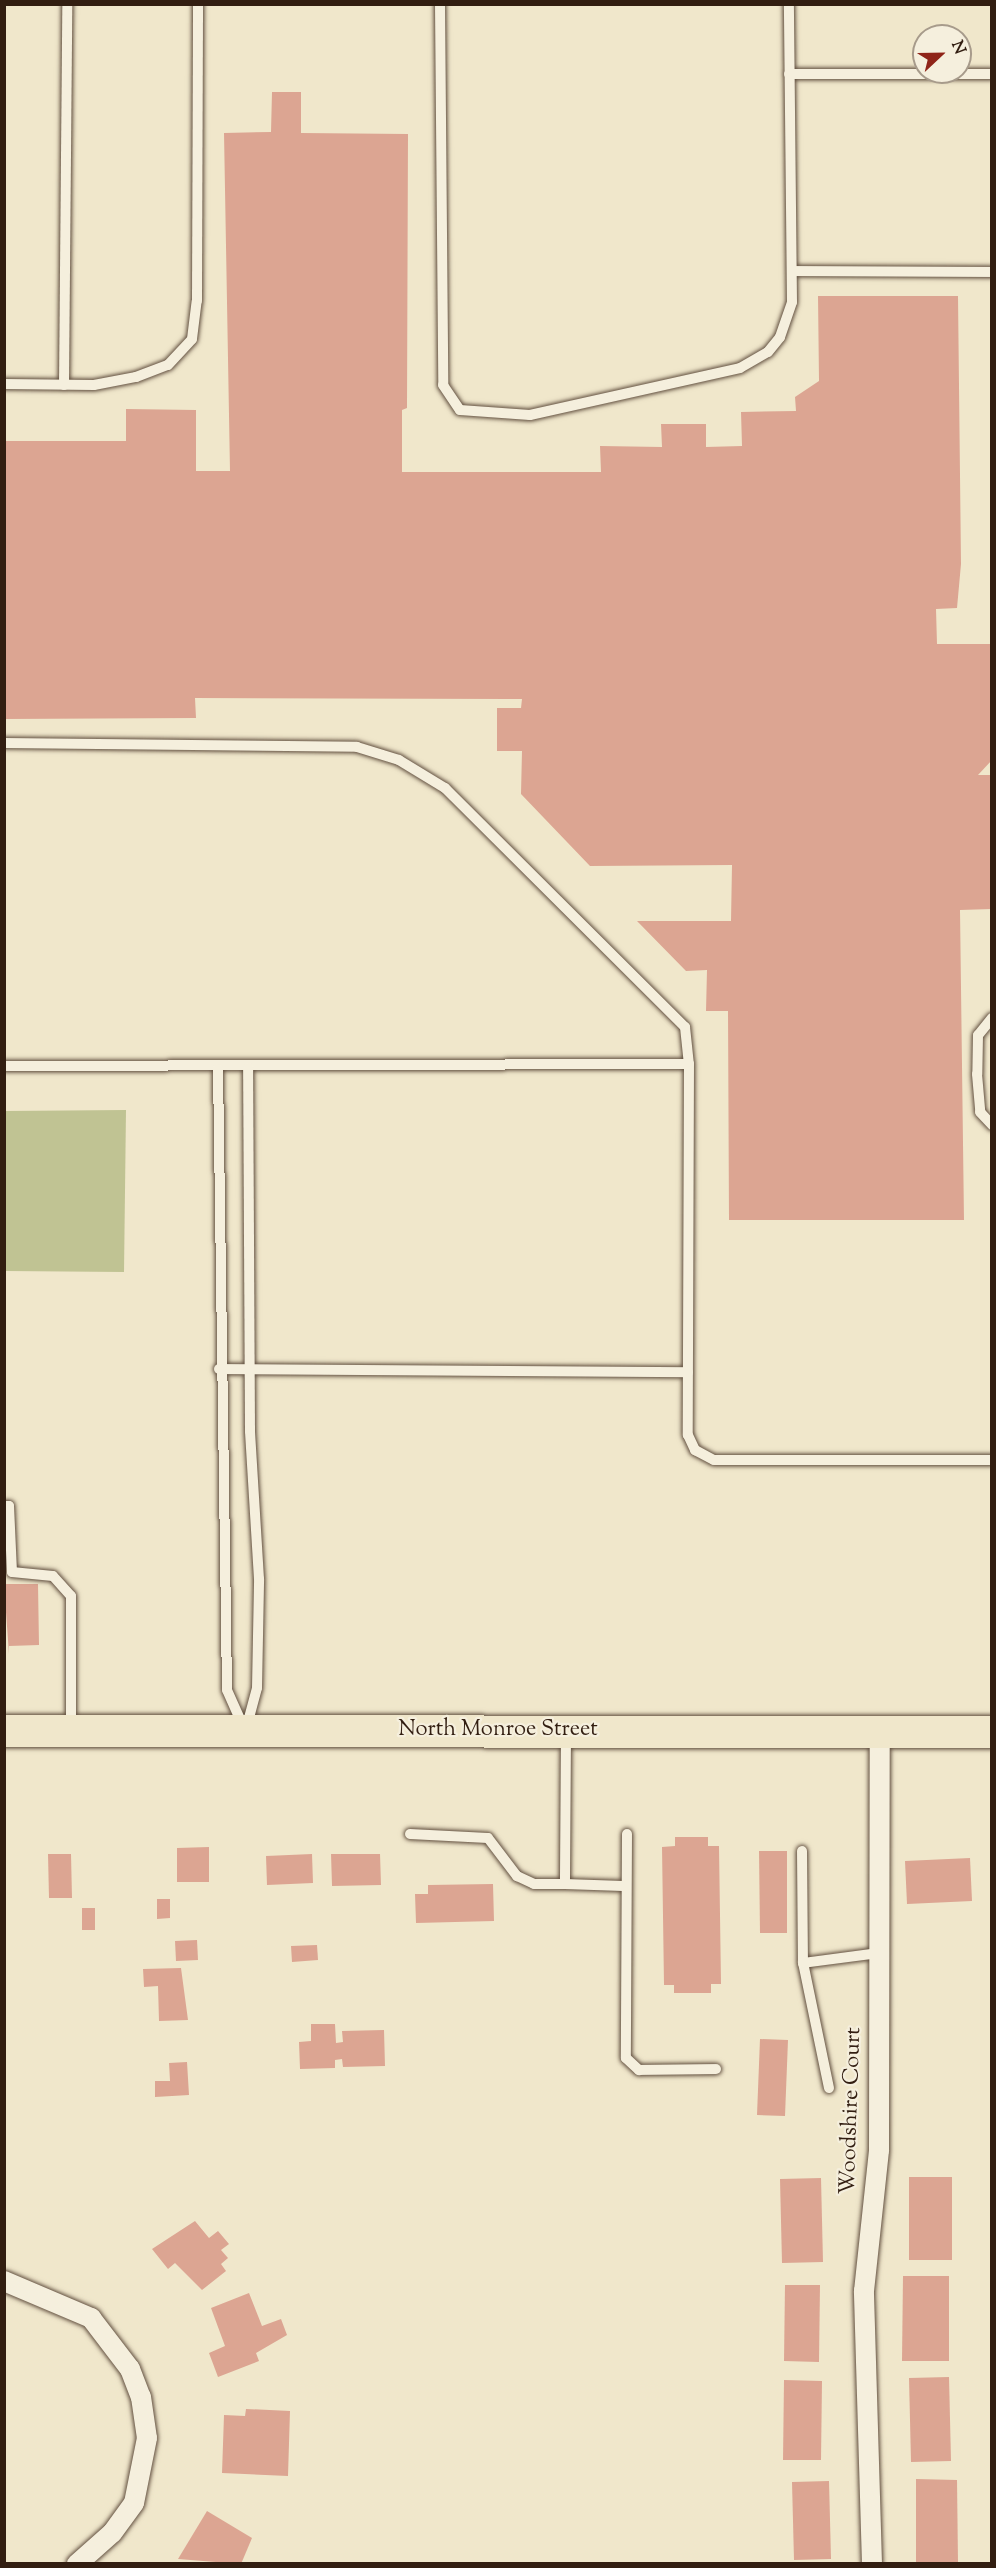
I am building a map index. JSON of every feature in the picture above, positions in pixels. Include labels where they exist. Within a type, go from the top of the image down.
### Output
[{"type":"main road","name":"North Monroe Street","points":[[4,1731],[992,1732]]},
{"type":"street","name":"Woodshire Court","points":[[872,2564],[864,2291],[879,2150],[880,1732]]},
{"type":"street","points":[[4,2281],[91,2318],[130,2369],[141,2397],[147,2438],[134,2503],[112,2533],[76,2564]]},
{"type":"lane","points":[[64,385],[67,4]]},
{"type":"lane","points":[[4,384],[64,385],[112,382],[157,370],[179,357],[192,339],[197,307],[198,4]]},
{"type":"lane","points":[[440,4],[443,385],[460,410],[546,414],[740,368],[768,352],[780,337],[791,311],[789,4]]},
{"type":"lane","points":[[789,74],[992,74]]},
{"type":"lane","points":[[792,271],[992,272]]},
{"type":"lane","points":[[4,743],[296,743],[357,747],[399,760],[465,804],[670,1008],[685,1027],[689,1064],[688,1435],[695,1450],[714,1460],[992,1460]]},
{"type":"lane","points":[[992,1018],[978,1035],[977,1074],[980,1112],[992,1125]]},
{"type":"lane","points":[[4,1066],[218,1069],[689,1064]]},
{"type":"lane","points":[[245,1732],[258,1688],[259,1579],[250,1370],[248,1068]]},
{"type":"lane","points":[[218,1069],[219,1369],[230,1571],[227,1690],[245,1732]]},
{"type":"lane","points":[[219,1369],[688,1372]]},
{"type":"lane","points":[[4,1506],[9,1506],[8,1572],[53,1576],[71,1596],[71,1732]]},
{"type":"lane","points":[[565,1884],[566,1731]]},
{"type":"lane","points":[[410,1834],[488,1838],[517,1876],[534,1884],[624,1886]]},
{"type":"lane","points":[[627,1834],[624,1886],[626,2058],[639,2070],[716,2069]]},
{"type":"lane","points":[[802,1851],[803,1963],[829,2088]]},
{"type":"lane","points":[[803,1963],[879,1953]]},
{"type":"green space","points":[[126,1110],[124,1272],[5,1271],[5,1111]]},
{"type":"building","points":[[272,92],[301,92],[301,133],[408,134],[407,408],[402,410],[402,472],[601,472],[600,446],[662,447],[661,424],[706,424],[706,447],[742,446],[741,412],[796,411],[795,397],[819,381],[818,296],[958,296],[961,564],[957,608],[936,609],[937,644],[992,644],[992,760],[978,775],[992,775],[992,909],[960,910],[964,1220],[729,1220],[728,1011],[706,1011],[707,970],[686,971],[637,921],[731,921],[732,865],[590,866],[521,794],[522,751],[497,751],[497,708],[521,708],[522,699],[195,698],[196,718],[4,719],[4,441],[126,441],[126,409],[196,410],[196,471],[230,471],[224,133],[271,132]]},
{"type":"building","points":[[4,1584],[38,1584],[39,1645],[9,1646],[9,1654]]},
{"type":"building","points":[[675,1837],[708,1837],[708,1846],[719,1846],[721,1984],[711,1984],[711,1993],[674,1993],[674,1985],[664,1985],[662,1847],[675,1846]]},
{"type":"building","points":[[209,1847],[209,1882],[177,1882],[177,1848]]},
{"type":"building","points":[[759,1851],[787,1851],[787,1933],[760,1933]]},
{"type":"building","points":[[48,1854],[71,1854],[72,1898],[49,1898]]},
{"type":"building","points":[[312,1854],[313,1883],[267,1885],[266,1856]]},
{"type":"building","points":[[331,1854],[380,1854],[381,1885],[332,1886]]},
{"type":"building","points":[[970,1858],[972,1901],[907,1904],[905,1861]]},
{"type":"building","points":[[493,1884],[494,1921],[416,1923],[415,1894],[428,1894],[428,1885]]},
{"type":"building","points":[[157,1899],[170,1899],[170,1918],[157,1919]]},
{"type":"building","points":[[82,1908],[95,1908],[95,1930],[82,1930]]},
{"type":"building","points":[[197,1940],[198,1960],[176,1961],[175,1941]]},
{"type":"building","points":[[317,1945],[318,1960],[292,1962],[291,1946]]},
{"type":"building","points":[[181,1968],[188,2020],[159,2021],[158,1986],[144,1987],[143,1969]]},
{"type":"building","points":[[311,2024],[335,2024],[336,2043],[343,2042],[342,2031],[384,2030],[385,2066],[343,2067],[342,2059],[335,2060],[335,2068],[300,2069],[299,2042],[311,2041]]},
{"type":"building","points":[[760,2039],[788,2040],[785,2116],[757,2115]]},
{"type":"building","points":[[187,2062],[189,2095],[155,2097],[155,2081],[170,2081],[169,2063]]},
{"type":"building","points":[[909,2177],[952,2177],[952,2260],[909,2260]]},
{"type":"building","points":[[821,2178],[823,2262],[782,2263],[780,2179]]},
{"type":"building","points":[[195,2221],[209,2238],[218,2231],[229,2244],[221,2250],[228,2258],[221,2264],[226,2271],[202,2290],[175,2263],[168,2269],[152,2249]]},
{"type":"building","points":[[903,2276],[949,2276],[949,2361],[902,2361]]},
{"type":"building","points":[[785,2285],[820,2285],[819,2362],[784,2361]]},
{"type":"building","points":[[249,2293],[262,2326],[281,2319],[287,2335],[256,2353],[259,2361],[218,2377],[209,2353],[225,2346],[211,2308]]},
{"type":"building","points":[[949,2377],[951,2461],[911,2462],[909,2378]]},
{"type":"building","points":[[784,2380],[822,2381],[821,2460],[783,2460]]},
{"type":"building","points":[[246,2409],[290,2411],[288,2476],[222,2473],[224,2415],[245,2416]]},
{"type":"building","points":[[916,2479],[957,2480],[958,2562],[916,2562]]},
{"type":"building","points":[[829,2481],[831,2559],[794,2560],[792,2482]]},
{"type":"building","points":[[207,2511],[252,2538],[241,2564],[178,2559]]}]
